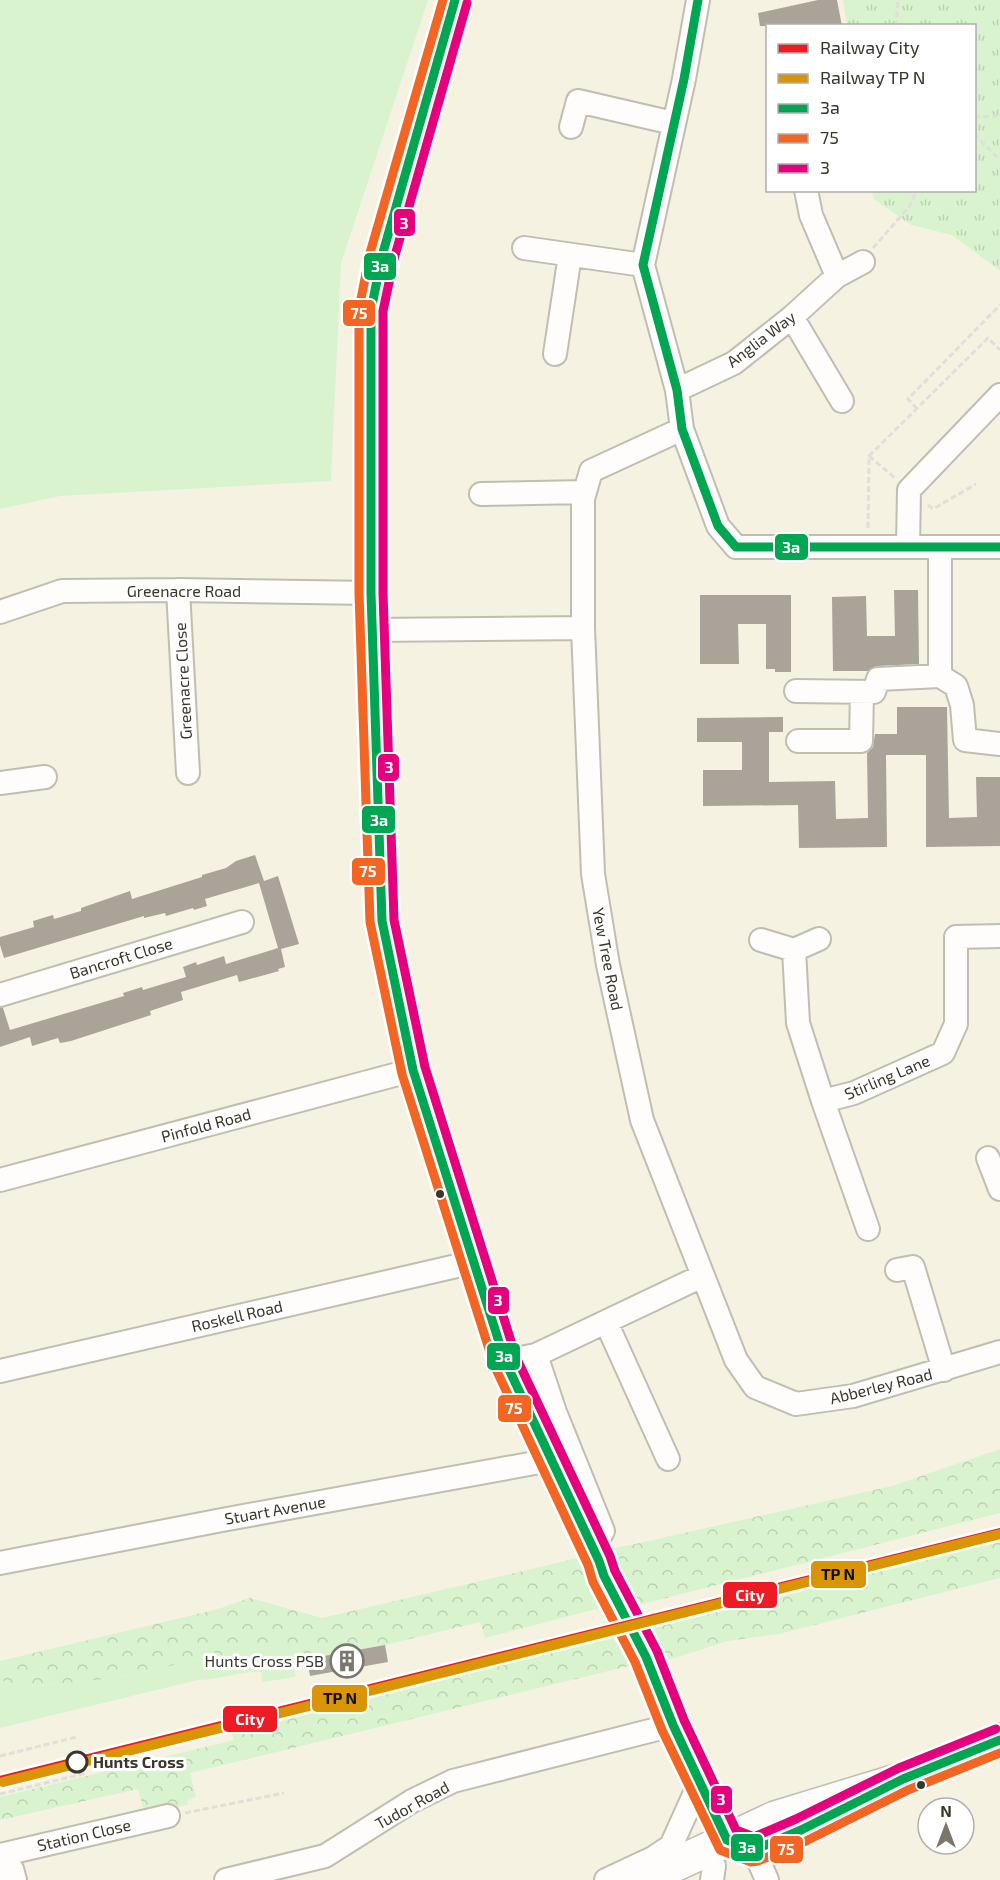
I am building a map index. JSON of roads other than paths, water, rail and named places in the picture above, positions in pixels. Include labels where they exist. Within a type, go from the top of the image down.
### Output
[{"type":"highway","points":[[642,1880],[729,1856],[801,1830],[903,1779],[1000,1740]]},
{"type":"highway","points":[[683,1880],[729,1856]]},
{"type":"street","points":[[455,0],[382,256],[371,310],[371,593],[382,921],[413,1070],[505,1361],[604,1576],[646,1657],[729,1856],[767,1880]]},
{"type":"street","points":[[698,0],[684,79],[643,265],[677,390],[682,429],[718,526],[736,547],[1000,547]]},
{"type":"street","points":[[571,127],[578,101],[673,123]]},
{"type":"street","points":[[806,192],[811,214],[837,276]]},
{"type":"street","points":[[524,248],[643,265]]},
{"type":"street","points":[[555,354],[570,255]]},
{"type":"street","name":"Anglia Way","points":[[677,390],[734,363],[792,317],[837,276],[863,262]]},
{"type":"street","points":[[792,317],[842,401]]},
{"type":"street","points":[[908,547],[909,490],[1000,395]]},
{"type":"street","name":"Yew Tree Road","points":[[682,429],[591,471],[583,499],[583,628],[592,874],[608,965],[642,1120],[702,1276],[725,1329]]},
{"type":"street","points":[[481,494],[585,492]]},
{"type":"street","points":[[940,547],[940,676]]},
{"type":"street","name":"Greenacre Close","points":[[178,590],[188,773]]},
{"type":"street","name":"Greenacre Road","points":[[0,612],[62,591],[371,593]]},
{"type":"street","points":[[372,630],[583,628]]},
{"type":"street","points":[[796,691],[874,692],[878,679],[940,676],[956,686],[962,705],[965,740],[1000,744]]},
{"type":"street","points":[[798,741],[861,741],[862,692]]},
{"type":"street","points":[[0,783],[45,777]]},
{"type":"street","name":"Bancroft Close","points":[[0,995],[243,921]]},
{"type":"street","name":"Stirling Lane","points":[[794,950],[798,1023],[823,1101],[864,1088],[943,1053],[956,1024],[956,937],[1000,936]]},
{"type":"street","points":[[761,940],[794,950],[819,939]]},
{"type":"street","name":"Pinfold Road","points":[[0,1180],[413,1070]]},
{"type":"street","points":[[823,1101],[868,1228]]},
{"type":"street","points":[[988,1158],[1000,1189]]},
{"type":"street","name":"Roskell Road","points":[[0,1371],[474,1262]]},
{"type":"street","points":[[897,1270],[913,1267],[944,1370]]},
{"type":"street","points":[[505,1361],[536,1355],[702,1276]]},
{"type":"street","points":[[606,1322],[668,1459]]},
{"type":"street","name":"Abberley Road","points":[[725,1329],[736,1360],[755,1387],[796,1404],[853,1396],[1000,1352]]},
{"type":"street","points":[[536,1355],[555,1412],[603,1531],[593,1548]]},
{"type":"street","name":"Stuart Avenue","points":[[0,1563],[551,1460]]},
{"type":"street","name":"Tudor Road","points":[[226,1880],[325,1857],[412,1801],[453,1781],[673,1725]]},
{"type":"street","points":[[606,1880],[653,1858],[671,1846],[699,1784]]},
{"type":"street","name":"Station Close","points":[[0,1855],[168,1816]]},
{"type":"street","points":[[0,1872],[12,1869],[15,1880]]},
{"type":"rail line","name":"City","points":[[0,1781],[1000,1533]]},
{"type":"place","name":"Hunts Cross PSB","points":[[347,1661]]},
{"type":"place","name":"Hunts Cross","points":[[77,1762]]}]
